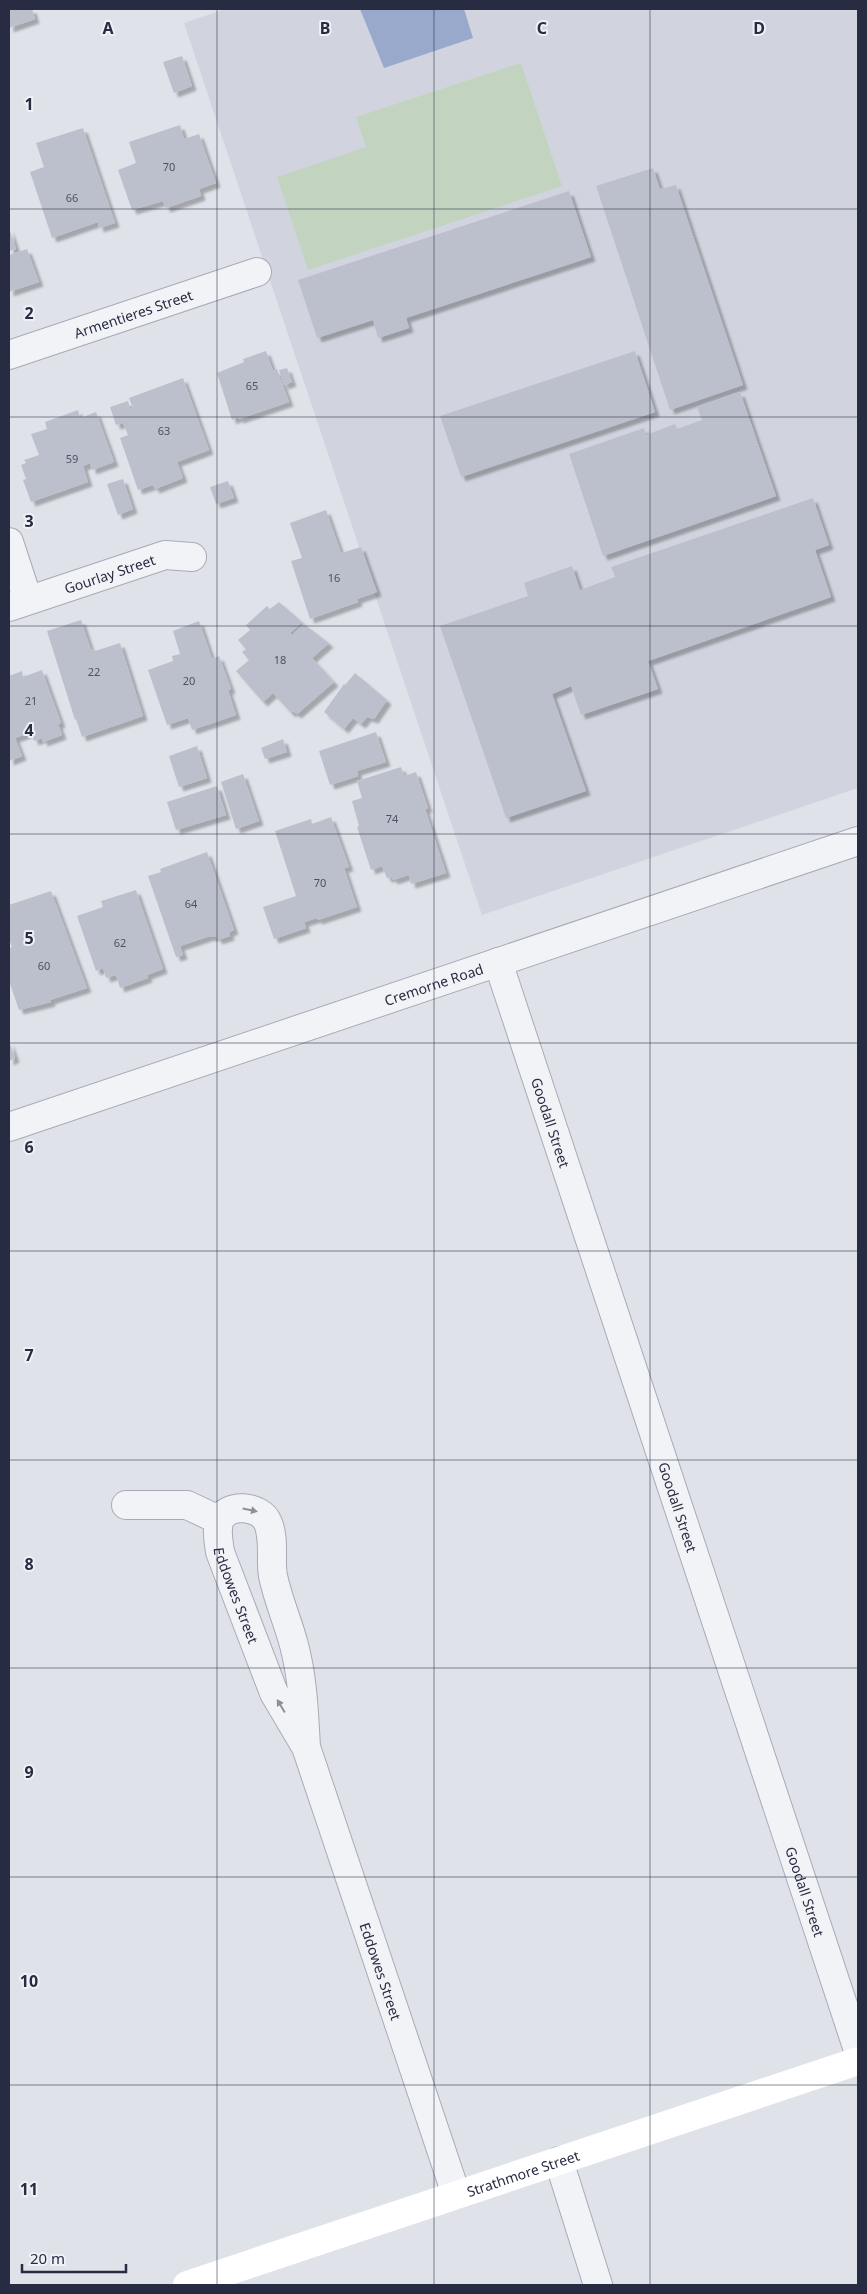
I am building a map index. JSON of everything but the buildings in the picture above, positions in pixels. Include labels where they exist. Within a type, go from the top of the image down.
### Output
[{"type":"street","name":"Armentieres Street","points":[[9,355],[257,272]]},
{"type":"street","name":"Gourlay Street","points":[[9,542],[18,603],[165,555],[192,557]]},
{"type":"street","name":"Cremorne Road","points":[[9,1127],[858,841]]},
{"type":"street","name":"Goodall Street","points":[[498,962],[858,2050]]},
{"type":"street","points":[[126,1505],[187,1506],[219,1520]]},
{"type":"street","name":"Eddowes Street","points":[[306,1747],[302,1687],[294,1646],[273,1578],[271,1562],[272,1537],[268,1523],[259,1512],[244,1508],[229,1512],[219,1520],[217,1531],[220,1552],[274,1693],[306,1747],[456,2194]]},
{"type":"street","name":"Strathmore Street","points":[[187,2285],[858,2061]]},
{"type":"street","points":[[559,2161],[598,2285]]},
{"type":"shaded area","points":[[226,9],[858,9],[858,788],[482,915],[184,23]]},
{"type":"green space","points":[[521,63],[562,186],[308,270],[277,177],[366,147],[356,117]]},
{"type":"water","points":[[360,9],[464,9],[473,38],[384,68]]}]
